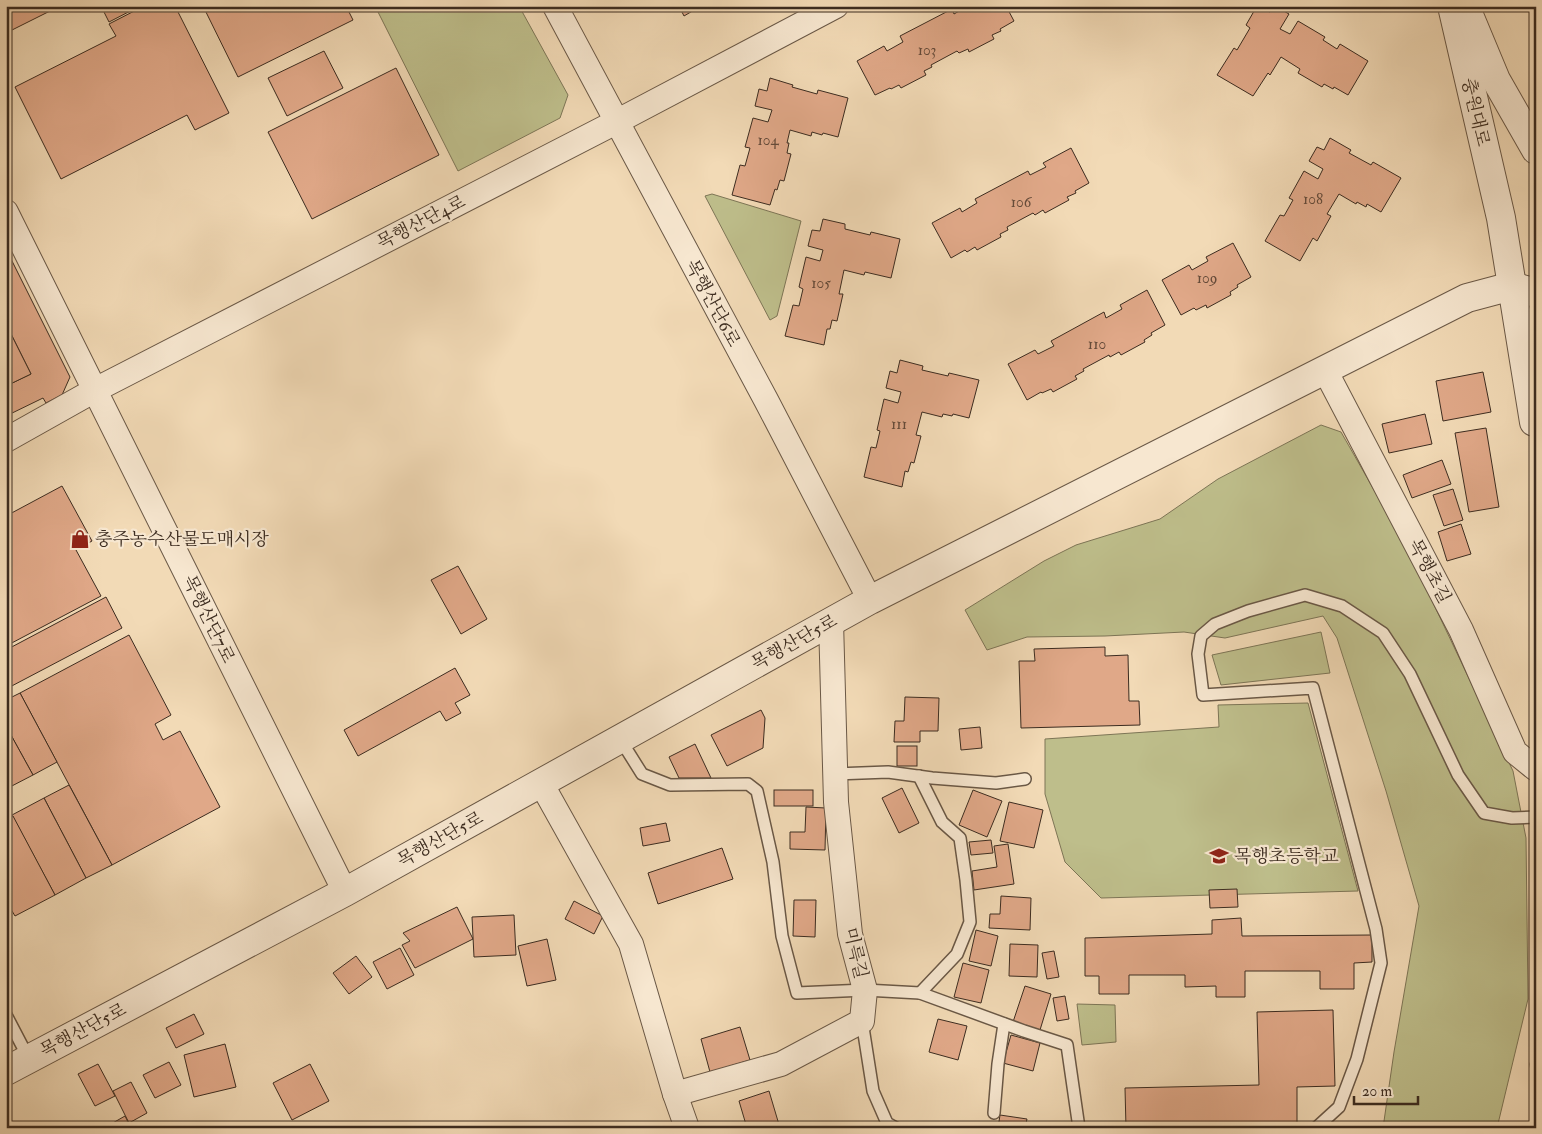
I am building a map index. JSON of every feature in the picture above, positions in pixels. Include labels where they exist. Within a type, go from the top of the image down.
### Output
[{"type":"street","name":"목행산단6로","points":[[555,6],[766,400],[870,600]]},
{"type":"street","name":"목행산단4로","points":[[6,440],[95,390],[616,122],[836,6]]},
{"type":"street","name":"충원대로","points":[[1452,6],[1501,218],[1524,289],[1535,425]]},
{"type":"street","points":[[1465,6],[1496,80],[1536,150]]},
{"type":"street","name":"목행산단7로","points":[[6,212],[345,892]]},
{"type":"street","name":"목행산단5로","points":[[18,1065],[345,892],[870,600],[1467,298],[1524,289]]},
{"type":"street","name":"목행초길","points":[[1325,370],[1461,630],[1515,752],[1536,769]]},
{"type":"street","name":"미륵길","points":[[831,621],[836,802],[850,934],[865,990]]},
{"type":"street","points":[[541,783],[631,944],[675,1094],[687,1128]]},
{"type":"street","points":[[675,1094],[781,1064],[862,1021],[865,990]]},
{"type":"lane","points":[[1316,1128],[1339,1108],[1357,1059],[1381,963],[1376,929],[1313,688],[1203,695],[1198,654],[1201,636],[1215,624],[1248,611],[1305,595],[1342,606],[1383,633],[1410,674],[1458,775],[1484,814],[1512,818],[1536,817]]},
{"type":"lane","points":[[620,740],[642,774],[670,785],[748,784],[757,791],[773,862],[782,936],[797,993],[865,990]]},
{"type":"lane","points":[[835,774],[888,772],[988,782],[1026,779]]},
{"type":"lane","points":[[919,776],[942,822],[960,838],[970,922],[957,954],[920,993]]},
{"type":"lane","name":"미륵길","points":[[865,990],[920,993],[1067,1045],[1079,1128]]},
{"type":"lane","points":[[6,1015],[18,1065]]},
{"type":"lane","points":[[862,1021],[873,1091],[887,1123],[896,1128]]},
{"type":"lane","points":[[994,1113],[1004,1024]]},
{"type":"green space","points":[[375,6],[519,6],[568,95],[560,118],[458,171]]},
{"type":"green space","points":[[712,194],[801,221],[777,316],[770,320],[705,196]]},
{"type":"green space","points":[[1321,425],[1341,432],[1406,546],[1513,771],[1526,838],[1528,999],[1497,1128],[1383,1128],[1419,906],[1386,791],[1337,638],[1323,616],[1225,638],[1184,632],[1027,637],[987,650],[965,610],[1044,561],[1076,545],[1160,519],[1218,479]]},
{"type":"green space","points":[[1321,632],[1330,673],[1221,685],[1212,655]]},
{"type":"green space","points":[[1308,703],[1358,891],[1101,898],[1065,862],[1045,794],[1045,739],[1219,727],[1218,705]]},
{"type":"green space","points":[[1077,1004],[1115,1005],[1116,1042],[1082,1045]]},
{"type":"building","points":[[6,6],[60,6],[6,33]]},
{"type":"building","points":[[101,6],[140,6],[109,22]]},
{"type":"building","points":[[144,6],[175,6],[229,113],[195,130],[187,115],[61,179],[15,87],[116,36],[109,24]]},
{"type":"building","points":[[203,6],[346,6],[353,20],[238,77]]},
{"type":"building","points":[[679,6],[701,6],[684,16]]},
{"type":"building","points":[[968,6],[1006,6],[1014,21],[992,35],[994,39],[969,52],[968,49],[959,53],[957,51],[931,65],[932,67],[924,71],[926,75],[901,88],[899,85],[875,95],[857,61],[884,46],[887,51],[903,42],[900,36],[952,9],[954,14]]},
{"type":"building","points":[[1257,6],[1270,12],[1275,6],[1289,14],[1280,29],[1290,34],[1298,21],[1325,37],[1323,40],[1337,49],[1340,44],[1368,61],[1348,95],[1334,87],[1333,89],[1324,84],[1322,87],[1298,73],[1300,69],[1281,57],[1270,75],[1268,73],[1253,96],[1217,75],[1234,48],[1237,50],[1250,28],[1246,25]]},
{"type":"building","points":[[324,51],[343,88],[287,116],[268,78]]},
{"type":"building","points":[[396,68],[439,155],[312,219],[268,132]]},
{"type":"building","points":[[770,78],[817,94],[818,90],[848,98],[838,137],[812,132],[811,136],[790,130],[787,153],[791,154],[784,181],[780,180],[770,205],[732,195],[740,165],[745,166],[750,148],[745,147],[753,118],[768,122],[772,110],[755,106],[759,89],[767,91]]},
{"type":"building","points":[[1330,138],[1351,150],[1349,153],[1371,165],[1373,162],[1401,178],[1381,212],[1367,204],[1366,207],[1357,202],[1356,204],[1339,194],[1327,214],[1331,216],[1317,241],[1313,238],[1300,261],[1265,241],[1280,215],[1284,216],[1293,200],[1289,198],[1304,171],[1318,179],[1323,169],[1309,161],[1317,147],[1324,150]]},
{"type":"building","points":[[1071,148],[1089,183],[1067,197],[1069,200],[1045,213],[1043,210],[1035,215],[1033,213],[1007,227],[1008,230],[1000,234],[1001,237],[977,250],[975,247],[967,252],[965,250],[951,258],[932,223],[960,208],[962,212],[977,203],[975,199],[1028,171],[1030,175],[1046,167],[1043,163]]},
{"type":"building","points":[[823,219],[845,224],[845,229],[870,235],[871,232],[900,239],[891,278],[865,272],[864,275],[844,270],[839,294],[843,294],[837,321],[832,320],[830,329],[827,329],[824,345],[785,336],[793,305],[799,306],[803,289],[799,287],[806,257],[820,261],[823,250],[808,246],[812,230],[820,231]]},
{"type":"building","points":[[1233,243],[1251,277],[1237,285],[1238,287],[1230,292],[1231,295],[1207,308],[1206,305],[1196,310],[1194,308],[1181,315],[1162,280],[1189,265],[1192,270],[1208,261],[1206,257]]},
{"type":"building","points":[[6,249],[70,377],[62,395],[46,403],[43,398],[6,416],[6,386],[31,374],[6,324]]},
{"type":"building","points":[[1147,290],[1165,325],[1151,333],[1152,335],[1144,340],[1145,342],[1121,355],[1119,352],[1110,357],[1109,355],[1083,369],[1084,371],[1075,376],[1077,379],[1053,392],[1051,389],[1041,392],[1027,400],[1008,364],[1035,350],[1038,354],[1054,346],[1051,341],[1104,312],[1106,318],[1122,309],[1120,305]]},
{"type":"building","points":[[6,324],[31,374],[6,386]]},
{"type":"building","points":[[900,360],[923,366],[922,370],[948,376],[949,373],[979,380],[969,418],[953,414],[952,416],[943,414],[942,417],[922,412],[916,435],[921,436],[914,463],[911,462],[908,472],[905,471],[902,487],[864,477],[871,447],[876,448],[880,431],[877,430],[884,399],[898,403],[901,392],[886,388],[890,371],[897,373]]},
{"type":"building","points":[[1483,372],[1491,412],[1443,421],[1436,381]]},
{"type":"building","points":[[1425,414],[1432,444],[1389,453],[1382,424]]},
{"type":"building","points":[[1486,428],[1499,507],[1469,512],[1455,433]]},
{"type":"building","points":[[1442,460],[1451,484],[1412,498],[1403,475]]},
{"type":"building","points":[[62,486],[92,541],[76,550],[101,596],[6,646],[6,516]]},
{"type":"building","points":[[1453,489],[1463,520],[1444,526],[1433,495]]},
{"type":"building","points":[[1461,524],[1471,554],[1447,561],[1438,532]]},
{"type":"building","points":[[458,566],[487,619],[461,634],[431,580]]},
{"type":"building","points":[[106,597],[122,628],[6,689],[6,650]]},
{"type":"building","points":[[129,635],[171,715],[155,724],[163,740],[180,731],[220,807],[112,865],[20,693]]},
{"type":"building","points":[[1105,647],[1105,656],[1128,655],[1129,701],[1139,701],[1140,725],[1021,728],[1019,661],[1035,661],[1034,649]]},
{"type":"building","points":[[455,668],[470,695],[455,703],[461,713],[446,721],[440,711],[358,756],[344,730]]},
{"type":"building","points":[[20,693],[57,762],[33,775],[6,726],[6,700]]},
{"type":"building","points":[[905,697],[939,698],[938,731],[920,731],[920,742],[894,742],[895,721],[904,721]]},
{"type":"building","points":[[761,710],[765,718],[763,748],[727,766],[711,735]]},
{"type":"building","points":[[6,726],[33,775],[6,789]]},
{"type":"building","points":[[980,727],[982,748],[961,750],[959,729]]},
{"type":"building","points":[[695,744],[711,778],[679,778],[669,757]]},
{"type":"building","points":[[897,746],[917,746],[917,766],[897,766]]},
{"type":"building","points":[[69,785],[112,865],[86,878],[44,798]]},
{"type":"building","points":[[902,788],[919,823],[899,833],[882,798]]},
{"type":"building","points":[[774,790],[813,790],[813,806],[774,806]]},
{"type":"building","points":[[973,790],[1002,801],[987,837],[959,825]]},
{"type":"building","points":[[44,798],[86,878],[55,895],[12,815]]},
{"type":"building","points":[[1009,802],[1043,810],[1034,848],[1000,841]]},
{"type":"building","points":[[806,807],[826,808],[825,850],[790,849],[790,832],[805,832]]},
{"type":"building","points":[[13,816],[55,895],[15,916],[6,901],[6,819]]},
{"type":"building","points":[[666,823],[670,841],[643,846],[640,828]]},
{"type":"building","points":[[991,840],[993,853],[971,855],[969,842]]},
{"type":"building","points":[[1008,844],[1014,884],[974,890],[972,871],[997,867],[994,846]]},
{"type":"building","points":[[722,848],[733,879],[658,904],[648,873]]},
{"type":"building","points":[[1237,889],[1238,907],[1210,908],[1209,890]]},
{"type":"building","points":[[1001,896],[1031,898],[1030,930],[989,928],[990,914],[1000,914]]},
{"type":"building","points":[[794,900],[816,900],[815,937],[793,936]]},
{"type":"building","points":[[574,901],[603,916],[594,934],[565,919]]},
{"type":"building","points":[[457,907],[473,939],[415,968],[402,945],[410,941],[403,933]]},
{"type":"building","points":[[514,915],[516,955],[474,957],[472,917]]},
{"type":"building","points":[[1241,918],[1242,936],[1372,935],[1372,962],[1354,963],[1354,989],[1320,989],[1320,971],[1245,971],[1245,997],[1216,997],[1216,986],[1185,987],[1185,975],[1129,975],[1129,994],[1099,994],[1099,976],[1085,976],[1085,938],[1212,934],[1212,920]]},
{"type":"building","points":[[976,930],[998,936],[991,966],[969,961]]},
{"type":"building","points":[[547,939],[556,980],[527,986],[518,946]]},
{"type":"building","points":[[1010,944],[1038,945],[1037,977],[1009,976]]},
{"type":"building","points":[[400,948],[414,975],[387,989],[373,962]]},
{"type":"building","points":[[1054,951],[1059,977],[1047,979],[1042,953]]},
{"type":"building","points":[[356,956],[372,977],[349,994],[333,973]]},
{"type":"building","points":[[963,963],[989,970],[981,1003],[954,997]]},
{"type":"building","points":[[1025,986],[1051,994],[1040,1030],[1013,1022]]},
{"type":"building","points":[[1065,996],[1069,1019],[1057,1021],[1053,998]]},
{"type":"building","points":[[1333,1010],[1335,1086],[1297,1087],[1297,1124],[1126,1128],[1125,1088],[1259,1085],[1257,1012]]},
{"type":"building","points":[[194,1014],[204,1034],[176,1048],[166,1028]]},
{"type":"building","points":[[938,1019],[967,1026],[958,1060],[929,1052]]},
{"type":"building","points":[[740,1027],[750,1060],[710,1072],[701,1039]]},
{"type":"building","points":[[1011,1035],[1040,1043],[1033,1071],[1003,1063]]},
{"type":"building","points":[[1536,1038],[1536,1081],[1532,1081],[1530,1064]]},
{"type":"building","points":[[225,1044],[236,1087],[194,1097],[184,1055]]},
{"type":"building","points":[[169,1062],[181,1085],[155,1098],[143,1075]]},
{"type":"building","points":[[98,1064],[115,1096],[95,1106],[78,1074]]},
{"type":"building","points":[[310,1064],[329,1101],[292,1120],[273,1083]]},
{"type":"building","points":[[131,1082],[147,1113],[129,1123],[113,1091]]},
{"type":"building","points":[[769,1091],[780,1128],[747,1128],[739,1101]]},
{"type":"building","points":[[1000,1115],[1027,1119],[1025,1128],[998,1128]]},
{"type":"building","points":[[125,1116],[131,1128],[104,1128]]},
{"type":"place","name":"충주농수산물도매시장","points":[[80,539]]},
{"type":"place","name":"목행초등학교","points":[[1219,856]]}]
